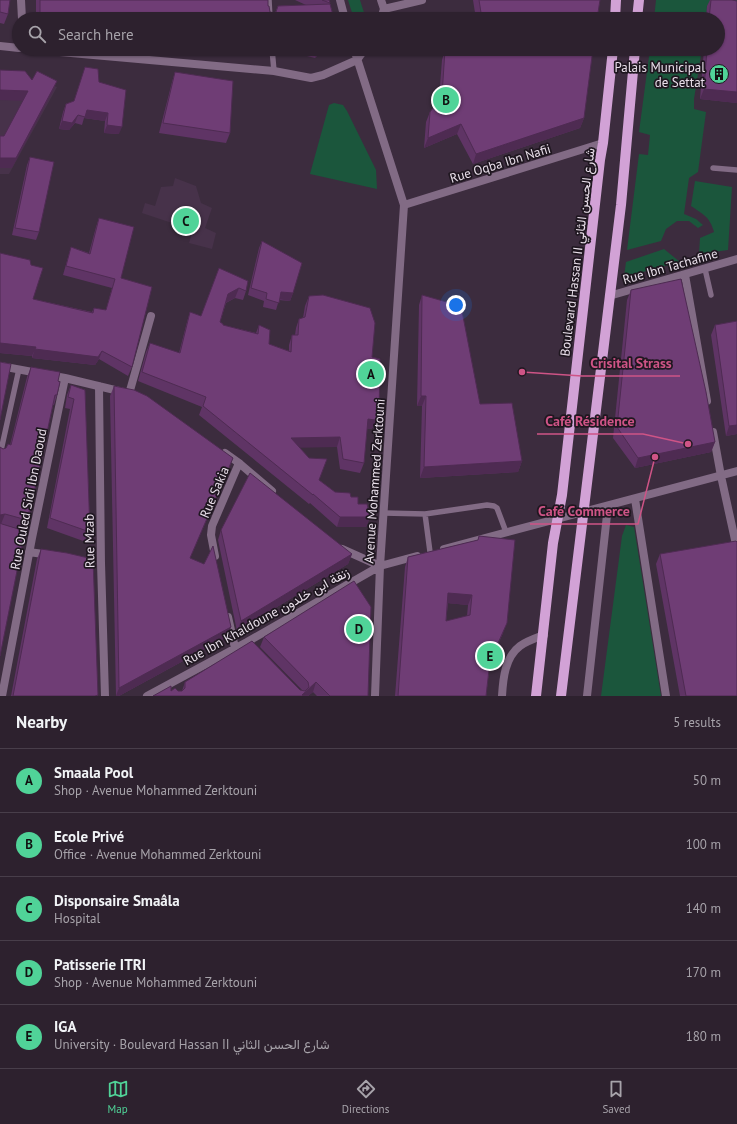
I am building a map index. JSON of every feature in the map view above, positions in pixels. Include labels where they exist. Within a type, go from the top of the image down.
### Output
[{"type":"main road","points":[[615,12],[616,0]]},
{"type":"main road","points":[[638,12],[639,0]]},
{"type":"main road","name":"Boulevard Hassan II شارع الحسن الثاني","points":[[536,696],[544,635],[553,543],[562,494],[583,297],[603,143],[612,56]]},
{"type":"main road","points":[[561,696],[623,190],[634,56]]},
{"type":"street","points":[[21,0],[22,12]]},
{"type":"street","points":[[340,0],[343,12]]},
{"type":"street","points":[[381,0],[384,9],[383,12]]},
{"type":"street","points":[[384,9],[422,0]]},
{"type":"street","points":[[0,46],[12,47]]},
{"type":"street","points":[[105,56],[274,71],[311,78],[323,75],[357,60],[360,56]]},
{"type":"street","name":"Avenue Mohammed Zerktouni","points":[[356,56],[404,205],[380,566],[375,696]]},
{"type":"street","name":"Rue Oqba Ibn Nafii","points":[[404,205],[603,143]]},
{"type":"street","name":"Rue Ibn Tachafine","points":[[609,296],[737,259]]},
{"type":"street","points":[[685,275],[708,407]]},
{"type":"street","points":[[129,394],[151,316]]},
{"type":"street","points":[[0,366],[65,378],[129,394],[139,398]]},
{"type":"street","name":"Rue Ouled Sidi Ibn Daoud","points":[[2,696],[29,552],[29,537],[65,378]]},
{"type":"street","name":"Rue Mzab","points":[[99,386],[97,562],[105,696]]},
{"type":"street","points":[[711,422],[737,549]]},
{"type":"street","points":[[220,450],[239,463],[281,499]]},
{"type":"street","name":"Rue Sakia","points":[[217,562],[212,539],[212,526],[239,463]]},
{"type":"street","name":"Rue Ibn Khaldoune زنقة ابن خلدون","points":[[147,696],[175,685],[235,648],[249,644],[380,566],[737,471]]},
{"type":"street","points":[[635,499],[666,696]]},
{"type":"street","points":[[587,696],[608,506]]},
{"type":"street","points":[[334,544],[351,554],[380,566]]},
{"type":"street","points":[[29,552],[58,556]]},
{"type":"street","points":[[227,609],[235,648]]},
{"type":"street","points":[[502,696],[504,674],[509,660],[514,652],[520,646],[544,635]]},
{"type":"lane","points":[[269,0],[270,12]]},
{"type":"lane","points":[[273,56],[274,71]]},
{"type":"lane","points":[[713,168],[737,170]]},
{"type":"lane","points":[[705,269],[711,295]]},
{"type":"lane","points":[[0,455],[20,369]]},
{"type":"lane","points":[[384,513],[425,514],[487,505],[494,506],[499,512],[506,532]]},
{"type":"lane","points":[[425,514],[430,552]]},
{"type":"shaded area","points":[[0,76],[34,79],[57,87],[9,174],[0,174]]},
{"type":"shaded area","points":[[175,178],[196,186],[201,203],[212,208],[205,228],[216,233],[212,249],[189,243],[193,230],[142,213],[145,203],[155,206],[161,187],[173,186]]},
{"type":"green space","points":[[348,0],[360,0],[364,12],[352,12]]},
{"type":"green space","points":[[656,0],[737,0],[737,12],[707,6],[707,12],[655,12]]},
{"type":"green space","points":[[649,56],[701,56],[694,99],[694,109],[706,112],[698,172],[689,178],[684,214],[696,219],[703,225],[698,228],[689,221],[677,221],[666,229],[661,241],[627,250],[639,154],[648,155],[650,135],[639,132]]},
{"type":"green space","points":[[334,103],[343,105],[347,111],[376,170],[377,189],[310,174],[329,105]]},
{"type":"green space","points":[[695,181],[732,187],[728,250],[699,254],[700,238],[714,232],[711,223],[703,214],[691,206]]},
{"type":"green space","points":[[664,249],[680,262],[624,277],[626,262]]},
{"type":"green space","points":[[626,525],[634,527],[661,696],[601,696],[622,536]]},
{"type":"building","points":[[0,0],[10,0],[8,14],[0,12]]},
{"type":"building","points":[[40,0],[268,0],[270,12],[40,12]]},
{"type":"building","points":[[322,0],[329,0],[330,3]]},
{"type":"building","points":[[479,0],[600,0],[598,12],[481,12]]},
{"type":"building","name":"Palais Municipal de Settat","points":[[711,0],[737,1],[737,92],[704,89],[706,56],[725,56],[725,12],[710,12]]},
{"type":"building","points":[[330,4],[332,12],[276,12],[278,6]]},
{"type":"building","points":[[445,56],[592,56],[584,118],[476,154],[461,124],[428,138],[430,112],[442,95]]},
{"type":"building","points":[[85,67],[98,69],[99,82],[126,90],[122,127],[107,125],[108,113],[87,110],[85,117],[78,115],[72,123],[62,121],[66,104],[74,101]]},
{"type":"building","points":[[0,70],[25,71],[32,80],[37,71],[57,81],[16,158],[0,158],[0,136],[4,136],[28,91],[0,90]]},
{"type":"building","points":[[175,72],[233,81],[230,133],[163,123]]},
{"type":"building","points":[[30,157],[54,162],[39,232],[15,228]]},
{"type":"building","points":[[99,218],[134,227],[121,278],[152,287],[132,367],[102,351],[98,357],[0,343],[0,253],[30,260],[31,265],[43,268],[33,299],[93,313],[94,308],[106,310],[115,279],[66,266],[71,247],[90,254]]},
{"type":"building","points":[[262,241],[302,263],[293,293],[281,292],[279,303],[266,299],[267,293],[251,288]]},
{"type":"building","points":[[219,268],[248,281],[246,291],[239,288],[228,294],[220,322],[223,325],[258,334],[259,325],[270,330],[269,344],[291,352],[292,335],[298,335],[299,319],[305,317],[309,296],[323,295],[370,308],[375,323],[372,357],[380,359],[379,416],[375,420],[368,419],[364,463],[343,459],[340,437],[291,438],[309,458],[327,459],[319,480],[335,492],[350,493],[351,497],[358,497],[358,504],[367,504],[370,517],[340,517],[203,406],[206,397],[142,372],[150,343],[180,353],[190,312],[201,316]]},
{"type":"building","points":[[681,279],[706,392],[715,442],[638,458],[617,427],[631,290]]},
{"type":"building","points":[[422,295],[461,306],[480,404],[512,403],[522,461],[424,467],[426,396],[421,396]]},
{"type":"building","points":[[737,321],[737,425],[729,426],[715,325]]},
{"type":"building","points":[[0,362],[11,364],[0,420]]},
{"type":"building","points":[[31,367],[60,372],[58,381],[60,382],[57,395],[55,395],[27,520],[5,514],[0,515],[0,447],[3,449],[6,448],[8,444],[11,445]]},
{"type":"building","points":[[71,385],[85,390],[90,532],[50,518],[74,399],[68,397]]},
{"type":"building","points":[[114,386],[134,390],[147,396],[233,458],[190,558],[204,564],[213,546],[231,627],[119,688]]},
{"type":"building","points":[[250,473],[352,554],[241,621],[221,530]]},
{"type":"building","points":[[0,523],[25,531],[0,656]]},
{"type":"building","points":[[479,536],[515,540],[507,623],[490,661],[486,696],[398,696],[408,557],[478,540]],"holes":[[[448,593],[472,595],[470,615],[446,621]]]},
{"type":"building","points":[[736,541],[737,696],[686,696],[660,554]]},
{"type":"building","points":[[41,549],[93,559],[98,695],[13,696]]},
{"type":"building","points":[[354,581],[371,607],[368,696],[330,696],[316,682],[302,695],[304,696],[153,696],[171,686],[171,691],[175,688],[178,691],[182,691],[185,688],[185,682],[252,641],[300,690],[305,691],[309,687],[308,682],[264,637]]},
{"type":"place","name":"Palais Municipal de Settat","points":[[719,74]]},
{"type":"place","name":"Ecole Privé","points":[[446,100]]},
{"type":"place","name":"Disponsaire Smaâla","points":[[186,221]]},
{"type":"place","name":"Crisital Strass","points":[[522,372]]},
{"type":"place","name":"Smaala Pool","points":[[371,374]]},
{"type":"place","name":"Café Résidence","points":[[688,444]]},
{"type":"place","name":"Café Commerce","points":[[655,457]]},
{"type":"place","name":"Patisserie ITRI","points":[[359,629]]},
{"type":"place","name":"IGA","points":[[490,656]]}]
